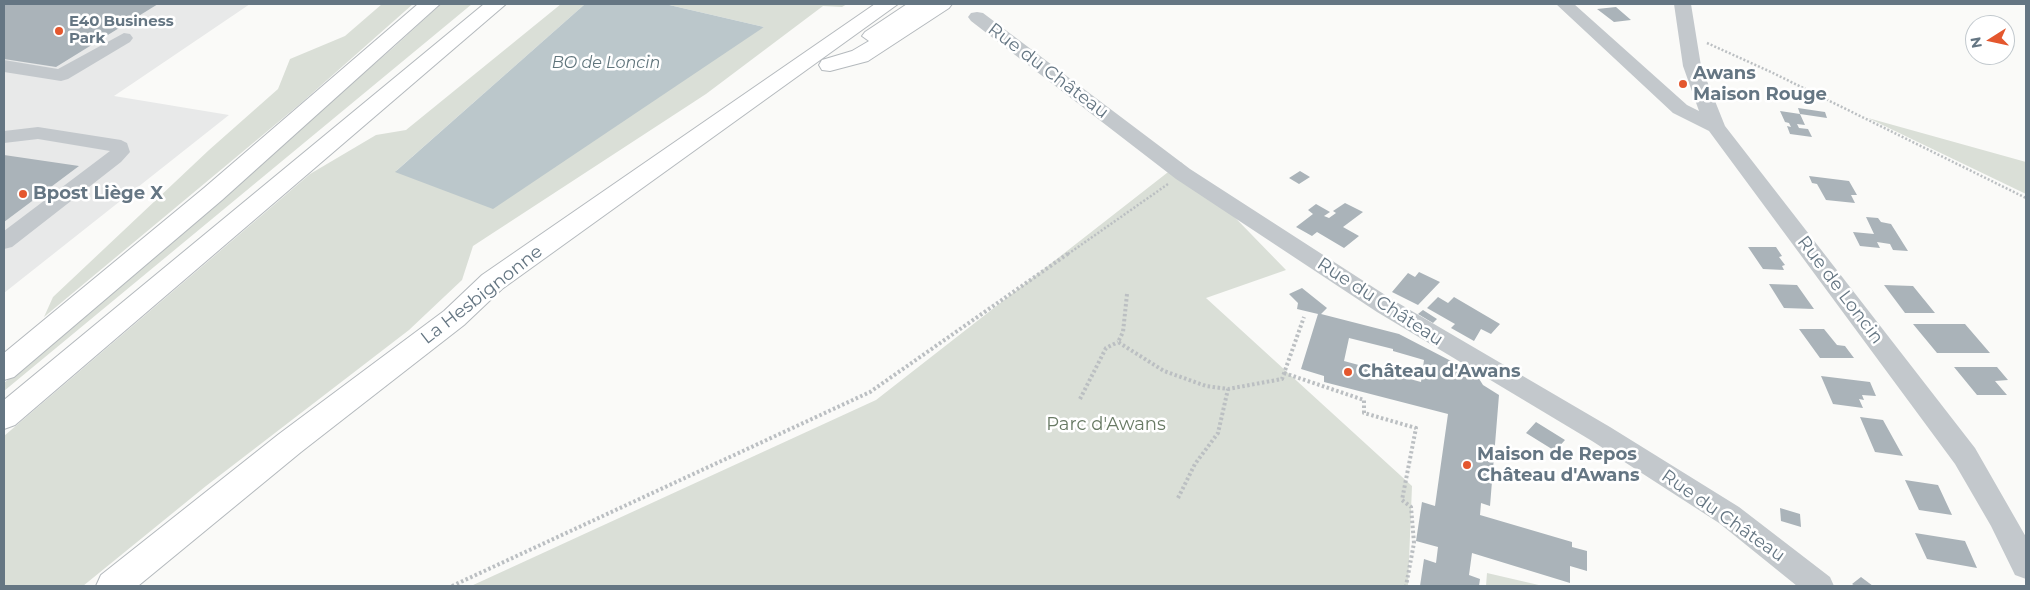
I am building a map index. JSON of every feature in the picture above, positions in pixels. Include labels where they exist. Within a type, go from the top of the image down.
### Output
[{"type":"highway","points":[[4,369],[213,194],[430,4]]},
{"type":"highway","points":[[4,417],[496,4]]},
{"type":"highway","name":"La Hesbignonne","points":[[113,586],[282,449],[454,318],[500,276],[888,4]]},
{"type":"highway","points":[[454,318],[510,287],[830,64],[920,4]]},
{"type":"highway","points":[[830,64],[860,56],[942,4]]},
{"type":"street","points":[[1564,4],[1680,109],[1716,127]]},
{"type":"street","name":"Rue de Loncin","points":[[1683,4],[1687,36],[1698,85],[1716,127],[1964,456],[1993,502],[2026,566]]},
{"type":"street","name":"Rue du Château","points":[[977,17],[1183,174],[1385,306],[1461,353],[1601,434],[1721,510],[1819,586]]},
{"type":"street","points":[[4,66],[61,75],[124,38]]},
{"type":"street","points":[[4,122],[30,126],[35,128],[38,134]]},
{"type":"street","points":[[4,137],[38,134],[114,144],[120,147],[120,152],[4,242]]},
{"type":"path","points":[[1687,36],[1748,60],[2026,198]]},
{"type":"path","points":[[452,586],[870,392],[1183,174]]},
{"type":"path","points":[[1080,399],[1106,348],[1118,342],[1123,332],[1127,294]]},
{"type":"path","points":[[1118,342],[1164,370],[1206,386],[1228,389],[1282,379],[1304,317]]},
{"type":"path","points":[[1284,373],[1364,400],[1364,413],[1416,428],[1402,500],[1411,507],[1414,543],[1406,586]]},
{"type":"path","points":[[1178,498],[1195,464],[1218,433],[1228,389]]},
{"type":"shaded area","points":[[4,4],[250,4],[114,96],[229,115],[4,293]]},
{"type":"green space","points":[[382,4],[413,4],[300,104],[44,317],[53,297],[209,150],[278,89],[290,59],[345,36]]},
{"type":"green space","points":[[441,4],[472,4],[4,391],[4,383],[394,47]]},
{"type":"green space","points":[[561,4],[585,4],[396,171],[764,27],[665,4],[847,4],[842,7],[823,6],[706,94],[473,246],[462,280],[409,330],[206,486],[83,586],[4,586],[4,436],[310,174],[376,135],[406,130]]},
{"type":"green space","points":[[1868,118],[2026,162],[2026,194]]},
{"type":"green space","name":"Parc d'Awans","points":[[1181,162],[1286,270],[1206,298],[1412,486],[1408,586],[471,586],[876,400]]},
{"type":"green space","points":[[1487,573],[1543,586],[1486,586]]},
{"type":"water","name":"BO de Loncin","points":[[585,4],[665,4],[764,27],[493,209],[395,172]]},
{"type":"building","name":"E40 Business Park","points":[[4,4],[158,4],[56,67],[4,59]]},
{"type":"building","points":[[1616,7],[1631,20],[1614,22],[1597,9]]},
{"type":"building","points":[[1798,108],[1825,112],[1827,118],[1800,114]]},
{"type":"building","points":[[1780,111],[1800,114],[1805,125],[1797,124],[1799,128],[1808,129],[1812,137],[1790,134],[1787,126],[1791,127],[1789,123],[1785,122]]},
{"type":"building","name":"Bpost Liège X","points":[[4,155],[79,166],[4,222]]},
{"type":"building","points":[[1300,171],[1310,177],[1299,184],[1289,178]]},
{"type":"building","points":[[1809,176],[1849,181],[1857,195],[1851,195],[1855,203],[1826,200],[1817,184],[1812,183]]},
{"type":"building","points":[[1345,203],[1363,212],[1343,227],[1359,236],[1344,248],[1317,232],[1312,236],[1296,227],[1313,214],[1308,210],[1316,204],[1330,212],[1324,216],[1329,218],[1336,213],[1333,211]]},
{"type":"building","points":[[1866,217],[1878,218],[1881,222],[1891,224],[1908,251],[1893,250],[1890,244],[1877,242],[1880,248],[1860,246],[1853,232],[1874,234]]},
{"type":"building","points":[[1748,247],[1776,247],[1782,256],[1779,257],[1785,265],[1782,266],[1784,270],[1763,269]]},
{"type":"building","points":[[1419,272],[1440,282],[1418,305],[1392,292],[1408,273],[1415,277]]},
{"type":"building","points":[[1769,284],[1797,285],[1814,309],[1784,308]]},
{"type":"building","points":[[1884,285],[1913,286],[1935,313],[1905,313]]},
{"type":"building","points":[[1302,288],[1327,308],[1321,314],[1399,334],[1476,374],[1483,385],[1499,395],[1490,506],[1481,503],[1480,515],[1572,542],[1572,547],[1587,551],[1587,571],[1570,566],[1570,583],[1472,553],[1469,575],[1480,579],[1479,586],[1420,586],[1424,559],[1436,563],[1438,547],[1416,541],[1422,502],[1435,506],[1448,414],[1324,382],[1324,376],[1301,369],[1318,314],[1297,309],[1298,303],[1289,294]],"holes":[[[1349,338],[1393,349],[1393,351],[1424,360],[1421,382],[1344,361]]]},
{"type":"building","points":[[1438,297],[1448,303],[1454,297],[1500,324],[1491,334],[1481,329],[1474,341],[1451,328],[1455,324],[1427,308]]},
{"type":"building","points":[[1423,310],[1437,319],[1433,323],[1418,314]]},
{"type":"building","points":[[1913,324],[1965,324],[1990,353],[1937,353]]},
{"type":"building","points":[[1799,329],[1824,329],[1837,345],[1845,346],[1854,358],[1820,358]]},
{"type":"building","points":[[1954,367],[1997,367],[2008,380],[1995,381],[2007,395],[1977,395]]},
{"type":"building","points":[[1821,376],[1870,382],[1876,396],[1862,395],[1864,400],[1859,399],[1863,408],[1833,404]]},
{"type":"building","points":[[1860,417],[1883,420],[1903,456],[1875,452]]},
{"type":"building","points":[[1536,422],[1565,440],[1555,451],[1526,433]]},
{"type":"building","points":[[1905,480],[1938,485],[1952,515],[1919,510]]},
{"type":"building","points":[[1780,508],[1800,514],[1801,527],[1781,521]]},
{"type":"building","points":[[1915,533],[1965,541],[1977,568],[1927,559]]},
{"type":"building","points":[[1861,577],[1873,586],[1855,586],[1852,584]]},
{"type":"place","name":"E40 Business Park","points":[[59,31]]},
{"type":"place","name":"Awans Maison Rouge","points":[[1683,84]]},
{"type":"place","name":"Bpost Liège X","points":[[23,194]]},
{"type":"place","name":"Château d'Awans","points":[[1348,372]]},
{"type":"place","name":"Maison de Repos Château d'Awans","points":[[1467,465]]}]
